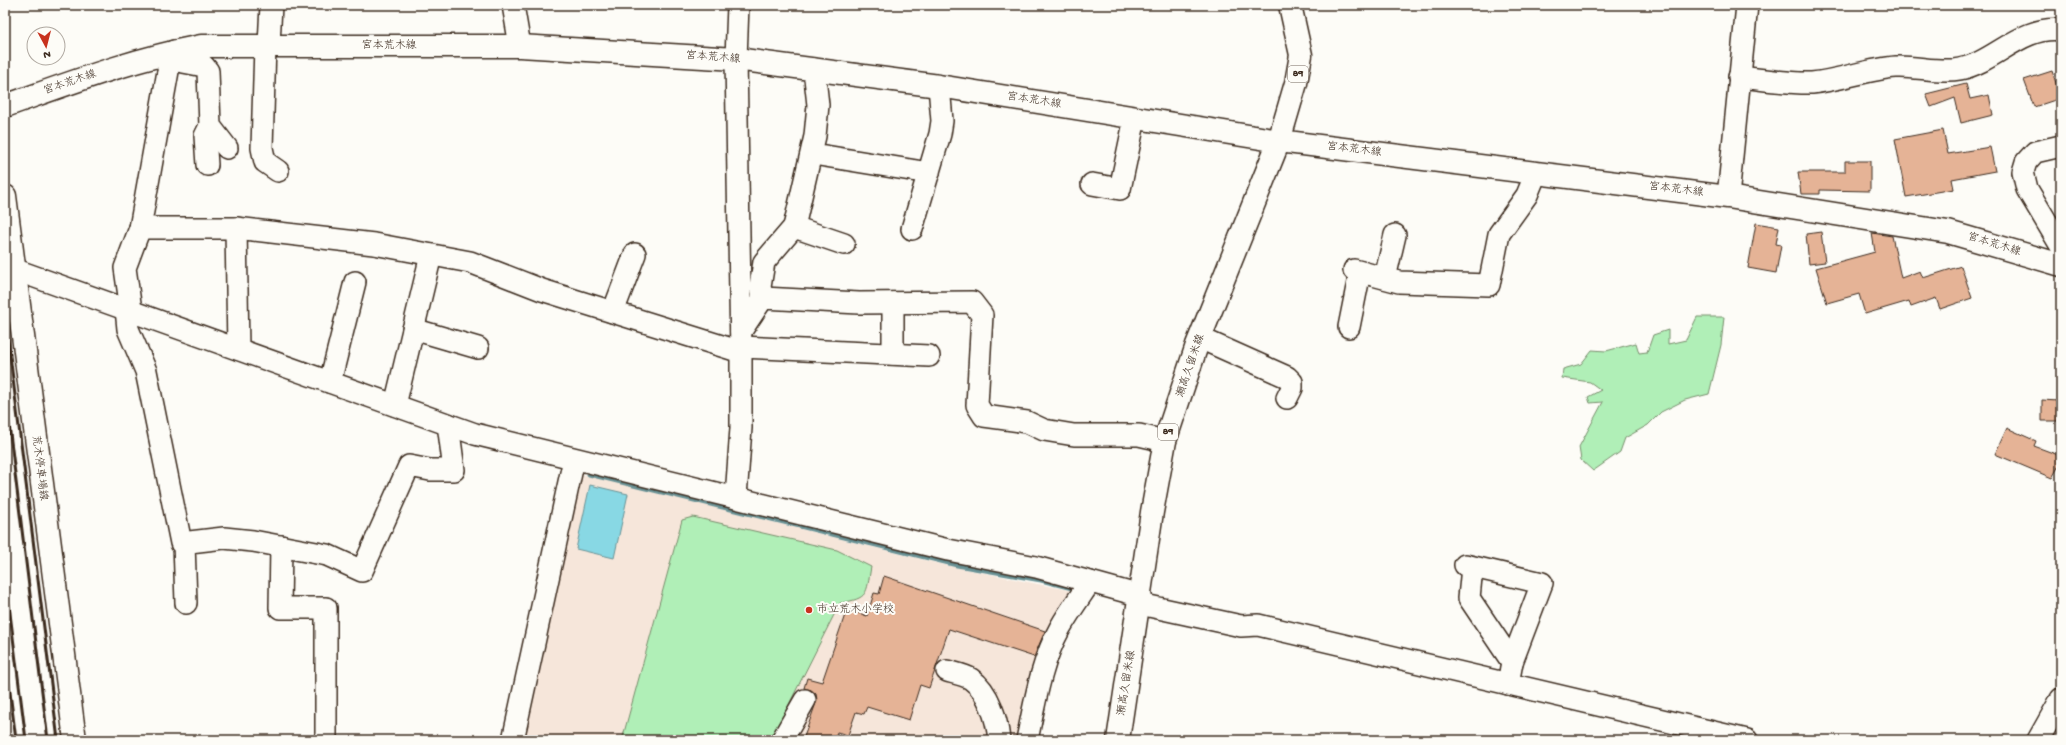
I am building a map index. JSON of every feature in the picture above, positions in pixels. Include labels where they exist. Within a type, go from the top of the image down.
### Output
[{"type":"main road","name":"瀬高久留米線","points":[[1118,740],[1152,512],[1166,441],[1200,338],[1279,141],[1296,83],[1300,55],[1290,5]]},
{"type":"main road","name":"宮本荒木線","points":[[5,106],[88,76],[201,46],[520,46],[736,59],[939,86],[1279,141],[1728,197],[1948,232],[2061,265]]},
{"type":"main road","name":"荒木停車場線","points":[[5,196],[13,269],[75,740]]},
{"type":"street","points":[[271,5],[267,45],[262,148],[265,162],[278,171]]},
{"type":"street","points":[[513,5],[520,46]]},
{"type":"street","points":[[736,497],[741,428],[736,59],[738,5]]},
{"type":"street","points":[[1728,197],[1747,5]]},
{"type":"street","points":[[1739,77],[1812,83],[1897,67],[1924,70],[1959,69],[1976,64],[2023,38],[2052,29],[2061,30]]},
{"type":"street","points":[[186,603],[184,542],[182,543],[146,370],[128,329],[129,310],[125,268],[140,228],[165,56],[204,66],[208,71],[210,126],[205,136],[207,165]]},
{"type":"street","points":[[741,343],[763,298],[760,287],[764,262],[794,227],[813,154],[818,105],[814,69]]},
{"type":"street","points":[[912,229],[940,134],[942,121],[939,86]]},
{"type":"street","points":[[1092,184],[1120,189],[1135,118]]},
{"type":"street","points":[[210,126],[227,148]]},
{"type":"street","points":[[2061,146],[2035,152],[2026,162],[2023,172],[2028,189],[2061,246]]},
{"type":"street","points":[[813,154],[929,173]]},
{"type":"street","points":[[1348,327],[1357,271],[1399,282],[1489,285],[1499,234],[1527,195],[1536,173]]},
{"type":"street","points":[[794,227],[844,244]]},
{"type":"street","points":[[140,228],[236,228],[374,244],[470,262],[542,290],[613,312],[741,343],[929,356]]},
{"type":"street","points":[[236,228],[238,349]]},
{"type":"street","points":[[1385,278],[1395,235]]},
{"type":"street","points":[[613,312],[635,254]]},
{"type":"street","points":[[395,405],[431,255]]},
{"type":"street","points":[[13,269],[475,434],[948,550],[1036,567],[1090,582],[1140,600],[1241,626],[1258,625],[1747,740]]},
{"type":"street","points":[[330,382],[355,282]]},
{"type":"street","points":[[763,298],[893,303],[972,302],[982,315],[977,405],[984,416],[1027,422],[1044,430],[1074,435],[1139,435],[1166,441]]},
{"type":"street","points":[[893,303],[893,354]]},
{"type":"street","points":[[413,329],[478,348]]},
{"type":"street","points":[[1200,338],[1287,377],[1292,382],[1292,388],[1286,398]]},
{"type":"street","points":[[184,542],[224,538],[253,540],[327,555],[362,571],[409,466],[430,470],[454,470],[448,424]]},
{"type":"street","points":[[513,740],[574,459]]},
{"type":"street","points":[[280,546],[280,608],[326,608],[326,740]]},
{"type":"street","points":[[1508,684],[1512,662],[1542,583],[1468,566],[1470,598],[1512,662]]},
{"type":"street","points":[[1027,740],[1037,692],[1054,641],[1090,582]]},
{"type":"street","points":[[947,671],[970,678],[987,698],[998,729],[999,740]]},
{"type":"street","points":[[2038,740],[2061,699]]},
{"type":"street","points":[[782,740],[805,700]]},
{"type":"shaded area","name":"市立荒木小学校","points":[[581,474],[945,565],[1078,592],[1023,740],[523,740]]},
{"type":"green space","points":[[1697,317],[1724,317],[1721,345],[1709,394],[1685,400],[1661,412],[1648,425],[1625,438],[1620,452],[1593,471],[1581,460],[1579,447],[1603,402],[1590,403],[1588,397],[1601,390],[1590,382],[1562,378],[1563,369],[1581,364],[1592,350],[1606,351],[1636,343],[1639,353],[1647,352],[1653,335],[1668,330],[1668,344],[1686,340]]},
{"type":"green space","points":[[693,517],[837,550],[871,567],[867,589],[864,594],[856,599],[840,603],[771,740],[622,740],[682,520]]},
{"type":"water","points":[[590,485],[628,494],[614,558],[576,549]]},
{"type":"building","points":[[2052,71],[2061,98],[2034,107],[2024,80]]},
{"type":"building","points":[[1966,84],[1970,99],[1989,95],[1993,115],[1961,123],[1955,98],[1931,107],[1926,94]]},
{"type":"building","points":[[1943,130],[1948,154],[1990,147],[1995,171],[1952,179],[1954,189],[1906,197],[1895,139]]},
{"type":"building","points":[[1845,161],[1870,161],[1870,191],[1820,190],[1820,194],[1801,194],[1798,172],[1845,172]]},
{"type":"building","points":[[1756,223],[1779,227],[1776,244],[1781,245],[1776,273],[1748,268]]},
{"type":"building","points":[[1821,232],[1825,262],[1809,264],[1806,234]]},
{"type":"building","points":[[1872,233],[1892,236],[1901,278],[1920,271],[1923,278],[1961,266],[1972,298],[1940,309],[1936,298],[1911,307],[1909,301],[1865,314],[1859,294],[1827,303],[1816,268],[1875,252]]},
{"type":"building","points":[[2042,400],[2058,401],[2058,421],[2042,421]]},
{"type":"building","points":[[2007,428],[2036,441],[2034,446],[2061,456],[2061,462],[2052,478],[1995,454]]},
{"type":"building","points":[[884,576],[1045,631],[1034,657],[949,629],[929,688],[920,685],[909,720],[867,707],[864,714],[856,712],[848,735],[837,732],[834,740],[803,740],[817,700],[816,694],[811,690],[804,688],[807,678],[822,682],[847,609],[867,616],[874,593],[879,594]]},
{"type":"waterway","points":[[589,474],[957,565],[1041,580],[1076,589]]},
{"type":"railway","points":[[5,315],[58,740]]},
{"type":"railway","points":[[5,393],[48,740]]},
{"type":"railway","points":[[5,574],[26,740]]},
{"type":"railway","points":[[5,653],[16,740]]},
{"type":"place","name":"市立荒木小学校","points":[[809,610]]}]
